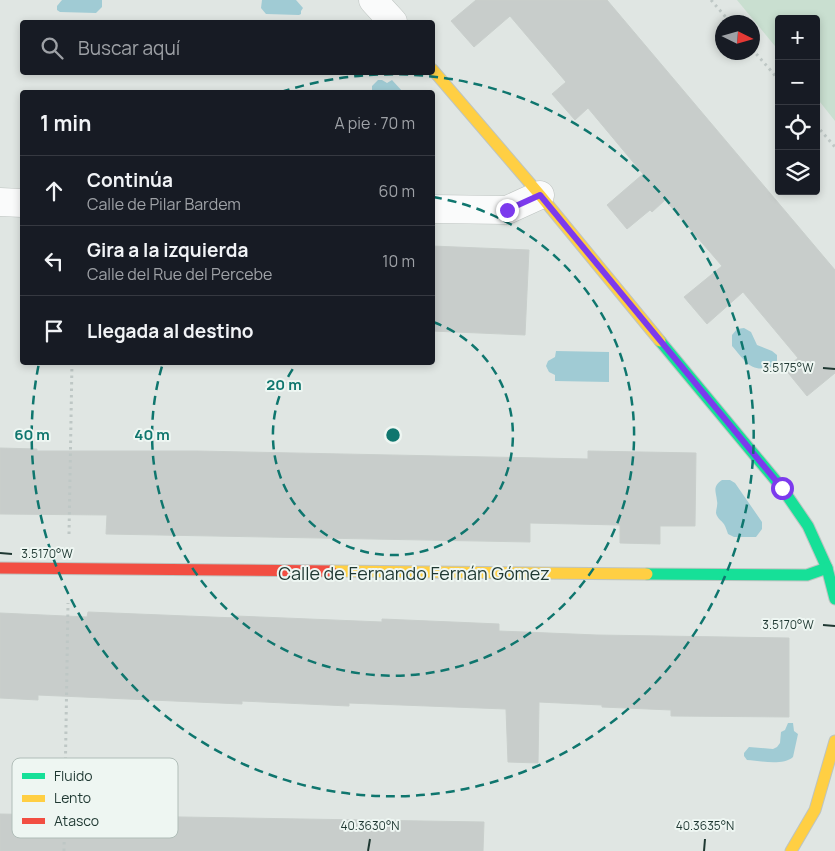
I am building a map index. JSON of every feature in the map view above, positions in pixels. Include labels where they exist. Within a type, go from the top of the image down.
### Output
[{"type":"street","points":[[373,0],[391,20]]},
{"type":"street","points":[[435,72],[540,195],[782,488],[808,526],[827,568],[835,600]]},
{"type":"street","points":[[435,209],[507,210],[540,195]]},
{"type":"street","points":[[0,202],[20,203]]},
{"type":"street","name":"Calle de Fernando Fernán Gómez","points":[[0,568],[770,575],[807,574],[827,568]]},
{"type":"street","points":[[791,851],[815,810],[835,741]]},
{"type":"path","points":[[711,0],[724,15]]},
{"type":"path","points":[[760,58],[775,75]]},
{"type":"path","points":[[820,130],[835,147]]},
{"type":"path","points":[[65,758],[72,365]]},
{"type":"path","points":[[64,838],[64,851]]},
{"type":"green space","points":[[737,0],[835,0],[835,121],[820,102],[820,15],[775,15],[775,46],[760,28],[760,15],[749,15]]},
{"type":"water","points":[[62,0],[102,0],[102,7],[96,13],[60,12],[57,10],[57,6]]},
{"type":"water","points":[[262,0],[296,0],[303,8],[299,15],[266,14],[261,8]]},
{"type":"water","points":[[378,80],[387,83],[392,80],[401,90],[372,90],[372,86]]},
{"type":"water","points":[[744,328],[751,332],[757,345],[777,355],[777,362],[774,366],[766,368],[754,367],[745,361],[732,346],[732,335],[737,329]]},
{"type":"water","points":[[556,351],[609,352],[609,382],[555,381],[555,375],[549,372],[546,366],[548,361],[555,357]]},
{"type":"water","points":[[722,480],[730,480],[735,483],[762,522],[762,529],[756,537],[734,537],[728,534],[716,513],[715,489]]},
{"type":"water","points":[[788,723],[793,723],[794,731],[798,734],[793,757],[789,760],[777,762],[747,760],[744,753],[749,747],[773,749],[777,747],[780,743],[781,732],[785,730]]},
{"type":"building","points":[[476,0],[607,0],[835,270],[835,373],[807,396],[785,369],[798,358],[743,292],[707,324],[684,297],[722,266],[665,200],[652,212],[650,210],[627,229],[607,205],[643,174],[588,108],[575,120],[552,94],[566,82],[510,16],[474,47],[451,21]]},
{"type":"building","points":[[435,246],[529,250],[525,335],[435,331]]},
{"type":"building","points":[[0,448],[37,449],[37,451],[197,451],[588,459],[588,451],[696,453],[695,526],[660,526],[660,544],[620,543],[620,525],[530,523],[530,542],[106,534],[107,515],[0,514]]},
{"type":"building","points":[[88,612],[236,618],[236,616],[382,622],[382,619],[499,624],[499,631],[597,635],[789,638],[789,717],[671,716],[671,710],[539,702],[538,763],[508,762],[506,709],[349,703],[349,706],[242,701],[242,704],[38,695],[38,700],[0,698],[0,613],[87,617]]},
{"type":"building","points":[[0,814],[12,814],[12,838],[178,838],[178,817],[484,822],[483,851],[0,851]]},
{"type":"traffic: fast","points":[[660,341],[782,488],[808,526],[827,568],[835,599]]},
{"type":"traffic: fast","points":[[647,574],[807,575],[827,568]]},
{"type":"traffic: slow","points":[[435,72],[540,195],[660,341]]},
{"type":"traffic: slow","points":[[331,571],[647,574]]},
{"type":"traffic: slow","points":[[791,851],[815,810],[835,741]]},
{"type":"traffic: jam","points":[[0,568],[331,571]]},
{"type":"route","points":[[507,210],[540,195],[782,488]]}]
